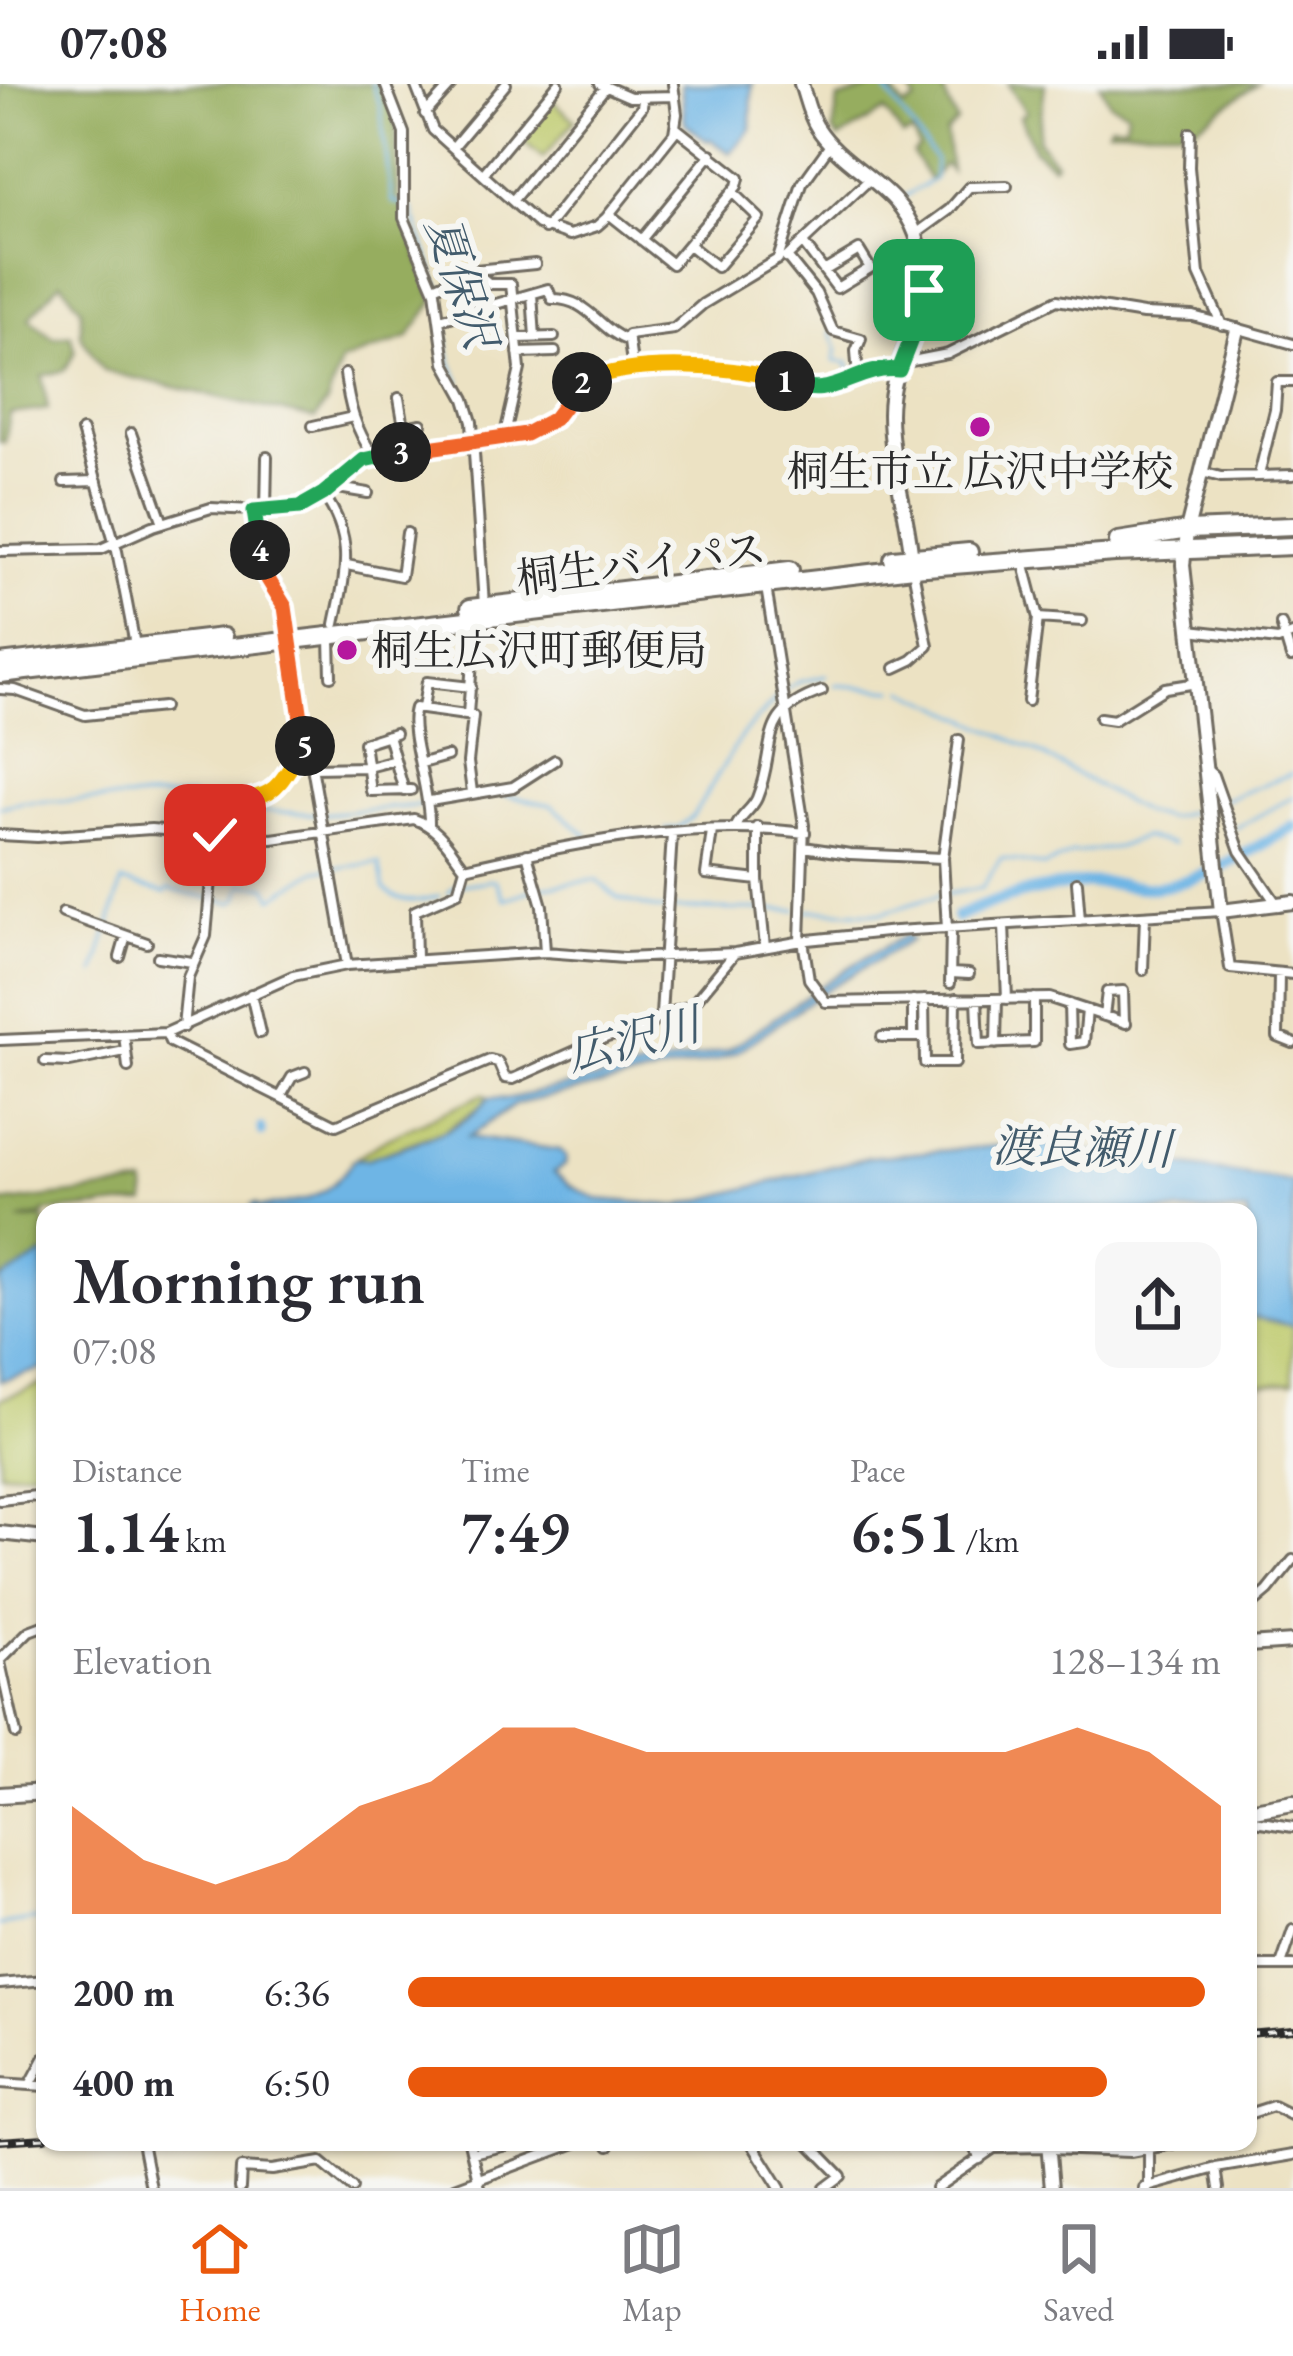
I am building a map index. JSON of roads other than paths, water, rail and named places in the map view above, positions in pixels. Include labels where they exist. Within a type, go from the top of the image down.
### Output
[{"type":"highway","points":[[1185,544],[1293,526]]},
{"type":"highway","points":[[1185,544],[1293,536]]},
{"type":"highway","name":"桐生バイパス","points":[[0,674],[136,653],[912,562],[1118,541],[1185,544]]},
{"type":"highway","name":"桐生バイパス","points":[[912,562],[1155,551],[1185,544]]},
{"type":"highway","points":[[1185,544],[1293,549]]},
{"type":"highway","name":"桐生バイパス","points":[[479,615],[532,617],[764,579]]},
{"type":"highway","name":"桐生バイパス","points":[[0,663],[136,653]]},
{"type":"main road","points":[[0,1795],[36,1793]]},
{"type":"main road","points":[[1257,1810],[1293,1804]]},
{"type":"street","points":[[385,84],[404,133],[404,218],[434,287],[445,363],[465,399],[475,443],[479,615],[468,714]]},
{"type":"street","points":[[416,84],[433,130],[544,229],[561,234],[579,234],[597,226],[676,128],[674,84]]},
{"type":"street","points":[[425,114],[452,84]]},
{"type":"street","points":[[454,146],[506,84]]},
{"type":"street","points":[[484,173],[558,84]]},
{"type":"street","points":[[801,84],[815,124],[899,205],[916,234],[924,268],[923,301],[901,366],[890,421],[928,646],[895,668]]},
{"type":"street","points":[[513,200],[603,86],[643,99],[675,96]]},
{"type":"street","points":[[544,229],[642,107],[643,99]]},
{"type":"street","points":[[609,214],[672,264],[732,192],[740,179],[676,128]]},
{"type":"street","points":[[1190,133],[1199,274],[1230,328],[1185,544],[1226,959],[1230,968],[1293,974]]},
{"type":"street","points":[[783,258],[802,184],[831,143]]},
{"type":"street","points":[[641,240],[711,154]]},
{"type":"street","points":[[633,370],[628,335],[674,328],[703,304],[783,258],[872,177]]},
{"type":"street","points":[[916,234],[949,210],[969,187],[1007,186]]},
{"type":"street","points":[[689,244],[717,267],[738,245],[759,216],[732,192]]},
{"type":"street","points":[[803,243],[824,272],[837,288],[870,268],[859,250],[824,272]]},
{"type":"street","points":[[783,258],[816,293],[833,331],[861,338],[858,377]]},
{"type":"street","points":[[434,287],[473,270],[535,263]]},
{"type":"street","points":[[473,270],[490,284],[511,284],[520,369],[504,438]]},
{"type":"street","points":[[440,320],[548,290],[552,299],[569,298],[589,308],[615,335],[629,340]]},
{"type":"street","points":[[532,294],[535,338]]},
{"type":"street","points":[[0,551],[94,550],[211,508],[300,507],[374,455],[526,434],[554,419],[586,380],[633,370],[683,368],[769,376],[806,391],[948,354],[1057,300],[1143,314],[1178,314],[1293,344]]},
{"type":"street","points":[[517,338],[554,337]]},
{"type":"street","points":[[518,353],[555,352]]},
{"type":"street","points":[[345,374],[353,417],[374,455]]},
{"type":"street","points":[[1259,475],[1277,382],[1293,382]]},
{"type":"street","points":[[399,398],[404,427],[420,424],[421,449]]},
{"type":"street","points":[[313,426],[353,417]]},
{"type":"street","points":[[82,431],[116,545],[136,653]]},
{"type":"street","points":[[131,433],[163,523]]},
{"type":"street","points":[[267,457],[260,511],[264,572],[284,602],[347,965]]},
{"type":"street","points":[[1202,472],[1221,477],[1293,475]]},
{"type":"street","points":[[64,482],[97,481]]},
{"type":"street","points":[[332,487],[368,494]]},
{"type":"street","points":[[323,494],[342,535],[347,565],[333,630],[332,676]]},
{"type":"street","points":[[347,565],[401,576],[407,533]]},
{"type":"street","points":[[1023,559],[1038,617],[1028,701]]},
{"type":"street","points":[[764,579],[805,833],[801,940],[809,980],[822,999],[1034,998],[1125,1022],[1123,992],[1107,992],[1104,1016]]},
{"type":"street","points":[[1038,617],[1082,621]]},
{"type":"street","points":[[1281,624],[1289,636],[1291,657]]},
{"type":"street","points":[[1190,630],[1289,636]]},
{"type":"street","points":[[423,708],[428,682],[471,687]]},
{"type":"street","points":[[1100,718],[1114,720],[1165,688],[1196,683]]},
{"type":"street","points":[[0,689],[85,715],[163,706]]},
{"type":"street","points":[[735,829],[755,801],[770,731],[797,700],[822,691]]},
{"type":"street","points":[[429,824],[430,801],[412,714],[415,708],[473,716],[467,763],[472,792]]},
{"type":"street","points":[[392,734],[395,760],[407,790],[372,793],[364,743],[392,734]]},
{"type":"street","points":[[959,740],[944,858],[951,978],[969,974]]},
{"type":"street","points":[[183,1027],[192,962],[206,936],[215,835],[223,804],[260,798],[282,784],[307,745]]},
{"type":"street","points":[[422,763],[447,756]]},
{"type":"street","points":[[311,768],[368,767],[395,760]]},
{"type":"street","points":[[430,801],[513,787],[554,760]]},
{"type":"street","points":[[1206,769],[1213,775],[1242,856],[1278,907]]},
{"type":"street","points":[[0,836],[141,829],[272,839],[415,820],[429,824],[446,839],[465,868],[458,892],[415,910],[416,959]]},
{"type":"street","points":[[465,868],[527,854],[672,834],[758,827],[805,833]]},
{"type":"street","points":[[758,827],[766,947]]},
{"type":"street","points":[[712,830],[706,874],[758,880]]},
{"type":"street","points":[[661,1015],[672,834]]},
{"type":"street","points":[[804,847],[944,858]]},
{"type":"street","points":[[527,854],[544,921],[545,952]]},
{"type":"street","points":[[1077,886],[1080,920]]},
{"type":"street","points":[[0,1040],[166,1033],[293,976],[347,965],[545,952],[624,958],[735,952],[801,940],[1278,907],[1293,902]]},
{"type":"street","points":[[63,913],[147,943]]},
{"type":"street","points":[[1143,970],[1145,916]]},
{"type":"street","points":[[996,1044],[1004,925]]},
{"type":"street","points":[[120,957],[126,936]]},
{"type":"street","points":[[166,1033],[170,1042],[340,1124],[490,1060],[497,1062],[505,1078],[513,1079],[607,1037],[647,1028],[661,1015],[691,1006],[735,952]]},
{"type":"street","points":[[158,957],[192,962]]},
{"type":"street","points":[[1279,974],[1278,1037],[1293,1042]]},
{"type":"street","points":[[251,994],[260,1033]]},
{"type":"street","points":[[977,999],[977,1042],[996,1044],[1034,1042],[1034,998]]},
{"type":"street","points":[[919,1000],[918,1037],[925,1063],[956,1062],[956,999]]},
{"type":"street","points":[[1069,1004],[1070,1044],[1084,1042],[1087,1010]]},
{"type":"street","points":[[124,1035],[128,1067]]},
{"type":"street","points":[[882,1037],[918,1037]]},
{"type":"street","points":[[45,1061],[70,1062],[125,1051]]},
{"type":"street","points":[[281,1096],[292,1077],[305,1072]]},
{"type":"street","points":[[0,1500],[36,1496]]},
{"type":"street","points":[[0,1533],[36,1537]]},
{"type":"street","points":[[1257,1601],[1293,1560]]},
{"type":"street","points":[[16,1735],[0,1661],[36,1628]]},
{"type":"street","points":[[1257,1644],[1293,1642]]},
{"type":"street","points":[[1257,1821],[1293,1827]]},
{"type":"street","points":[[1281,1965],[1293,1930]]},
{"type":"street","points":[[1257,1966],[1293,1966]]},
{"type":"street","points":[[0,1984],[36,1980]]},
{"type":"street","points":[[30,2084],[36,2073]]},
{"type":"street","points":[[0,2083],[36,2085]]},
{"type":"street","points":[[1257,2111],[1273,2106],[1293,2116]]},
{"type":"street","points":[[144,2151],[151,2188]]},
{"type":"street","points":[[480,2188],[472,2153],[481,2151]]},
{"type":"street","points":[[455,2188],[552,2151]]},
{"type":"street","points":[[757,2151],[780,2188]]},
{"type":"street","points":[[817,2151],[841,2176],[825,2188]]},
{"type":"street","points":[[976,2151],[980,2159]]},
{"type":"street","points":[[936,2188],[992,2151]]},
{"type":"street","points":[[1048,2151],[1052,2188]]},
{"type":"street","points":[[1149,2151],[1148,2188],[1216,2168],[1293,2155]]},
{"type":"street","points":[[240,2188],[241,2168],[272,2170],[321,2162],[352,2188]]},
{"type":"street","points":[[1216,2168],[1219,2188]]},
{"type":"water","points":[[681,84],[752,84],[751,129],[730,153],[685,123]]},
{"type":"water","points":[[906,935],[911,940],[827,989],[737,1052],[516,1104],[468,1137],[560,1150],[565,1165],[554,1172],[597,1199],[643,1203],[288,1203],[323,1192],[354,1159],[367,1159],[449,1129],[488,1098],[507,1099],[728,1050],[849,967]]},
{"type":"water","points":[[1031,1143],[1293,1182],[1293,1326],[1257,1318],[1257,1203],[690,1203],[869,1157]]},
{"type":"water","points":[[36,1259],[36,1371],[0,1381],[0,1280]]},
{"type":"waterway","name":"夏保沢","points":[[372,84],[380,105],[392,202],[411,208],[440,290],[451,363],[460,382]]},
{"type":"waterway","points":[[881,84],[935,159],[934,179],[902,198]]},
{"type":"waterway","points":[[830,331],[837,349],[834,361],[848,363],[851,374]]},
{"type":"waterway","name":"夏保沢","points":[[469,402],[478,436]]},
{"type":"waterway","name":"広沢川","points":[[787,689],[826,676]]},
{"type":"waterway","name":"広沢川","points":[[835,685],[895,690]]},
{"type":"waterway","points":[[905,690],[1034,750],[1145,813],[1168,818],[1191,812]]},
{"type":"waterway","name":"広沢川","points":[[666,829],[679,827],[693,816],[742,735],[778,697]]},
{"type":"waterway","points":[[1224,800],[1293,773]]},
{"type":"waterway","name":"広沢川","points":[[494,793],[551,805],[588,836]]},
{"type":"waterway","name":"広沢川","points":[[0,807],[24,802],[189,797],[218,806]]},
{"type":"waterway","points":[[1236,828],[1293,797]]},
{"type":"waterway","name":"広沢川","points":[[323,814],[425,805]]},
{"type":"waterway","name":"広沢川","points":[[225,809],[316,814]]},
{"type":"waterway","name":"広沢川","points":[[957,917],[1009,897],[1065,886],[1175,884],[1228,863],[1293,827]]},
{"type":"waterway","points":[[806,910],[882,913],[982,888],[1001,858],[1044,866],[1075,853],[1118,847],[1143,837],[1173,844]]},
{"type":"waterway","points":[[95,974],[122,882],[232,903],[242,885],[267,886],[273,898],[317,870],[379,863],[384,889],[398,898],[439,896]]},
{"type":"waterway","points":[[448,893],[455,886],[495,880],[505,899],[541,887],[596,880],[618,898],[657,909],[797,910]]},
{"type":"waterway","points":[[261,1127],[262,1133]]},
{"type":"waterway","points":[[0,1925],[36,1919]]},
{"type":"railway","points":[[1257,2033],[1293,2030]]},
{"type":"railway","points":[[0,2141],[36,2139]]},
{"type":"place","name":"桐生市立 広沢中学校","points":[[980,427]]},
{"type":"place","name":"桐生広沢町郵便局","points":[[347,650]]},
{"type":"water label","name":"渡良瀬川","points":[[1082,1147]]}]
